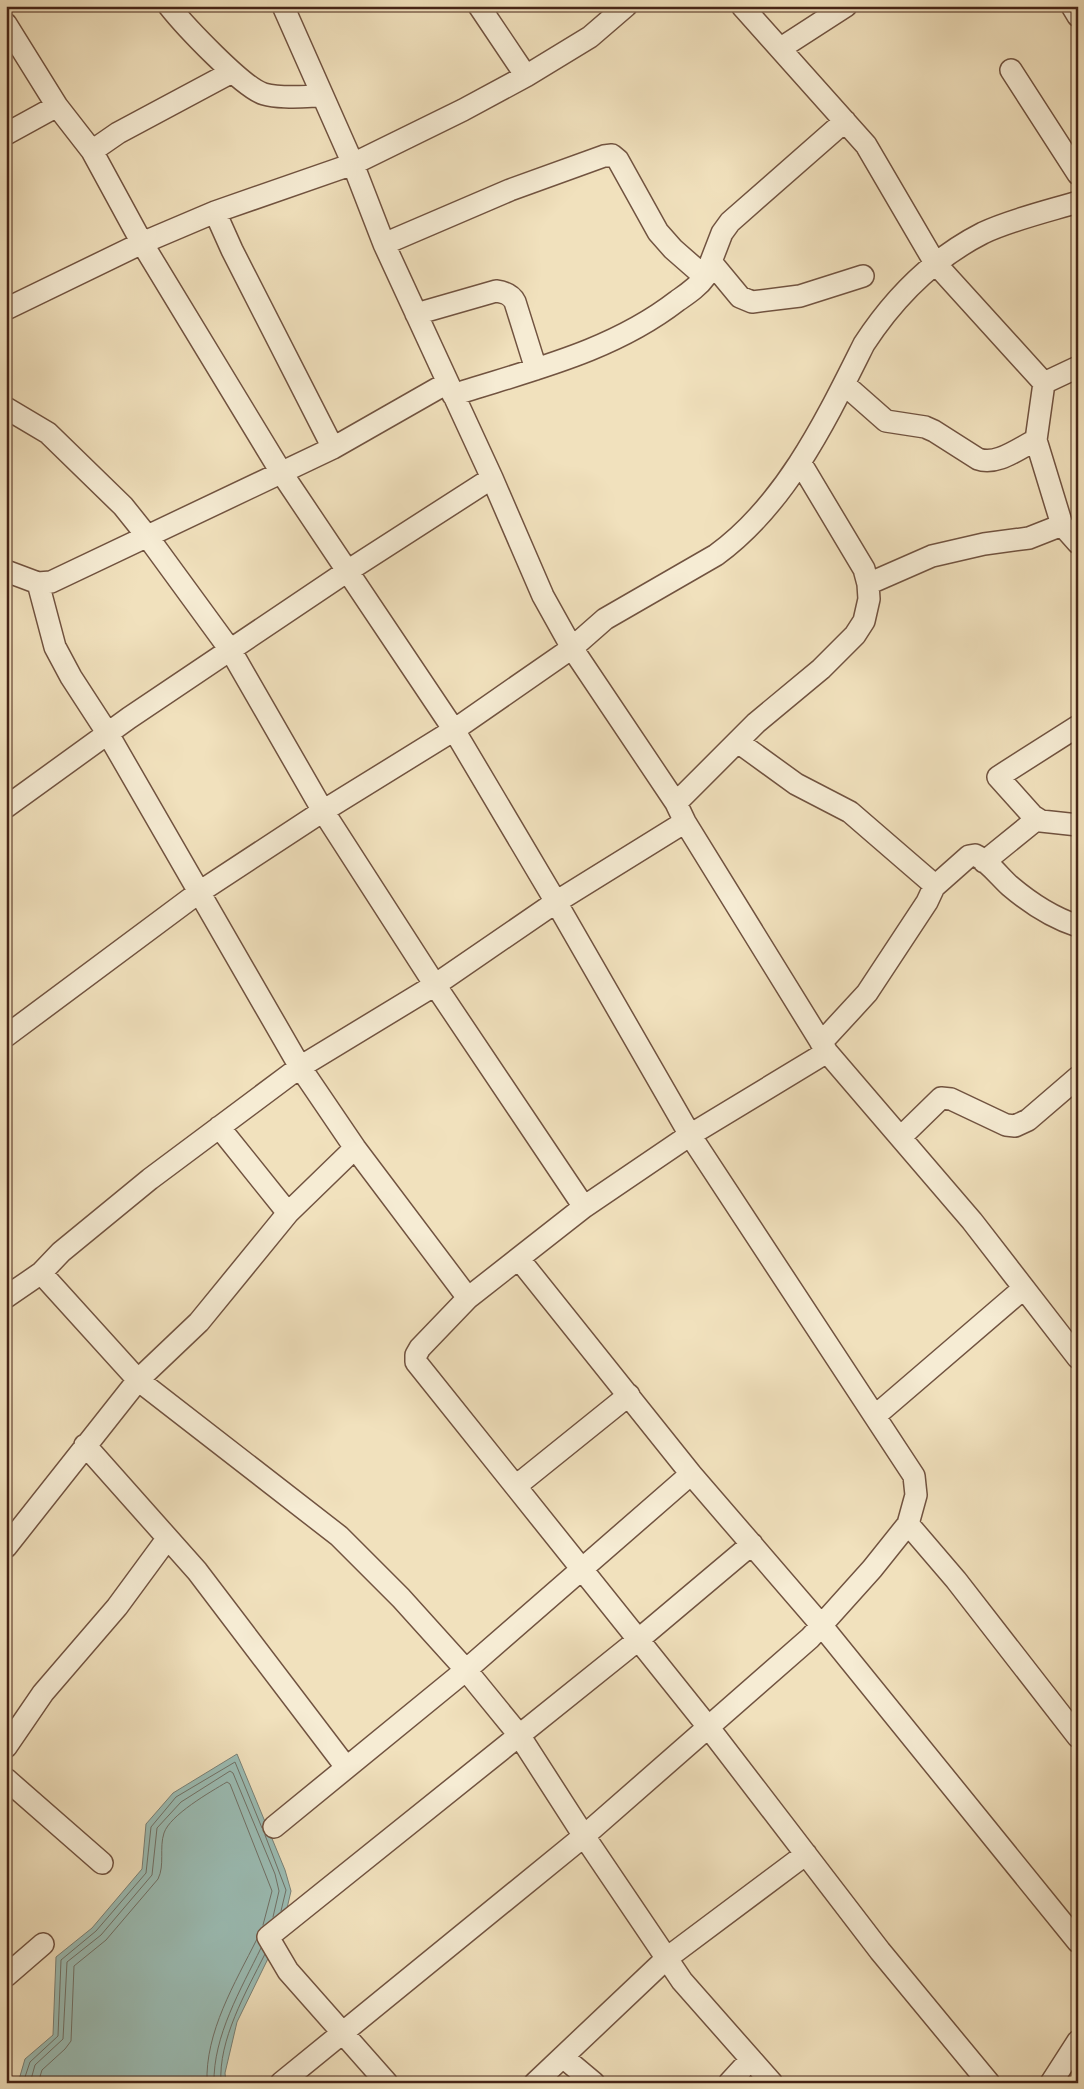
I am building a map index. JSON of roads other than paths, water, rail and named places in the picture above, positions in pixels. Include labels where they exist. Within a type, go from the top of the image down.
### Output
[{"type":"street","points":[[168,6],[232,72],[259,92],[265,95],[322,96]]},
{"type":"street","points":[[283,6],[353,164],[384,244],[492,478],[543,596],[572,648],[681,812],[824,1047],[972,1221],[1078,1358]]},
{"type":"street","points":[[480,6],[526,76]]},
{"type":"street","points":[[6,309],[142,243],[215,212],[353,164],[463,110],[526,76],[590,37],[626,6]]},
{"type":"street","points":[[742,6],[866,145],[935,263],[1044,382]]},
{"type":"street","points":[[781,48],[846,6]]},
{"type":"street","points":[[1072,6],[1078,16]]},
{"type":"street","points":[[6,24],[57,106],[92,151],[142,243],[281,472],[346,572],[454,730],[556,902],[690,1135],[914,1476],[916,1495],[908,1524],[872,1569],[810,1638],[584,1836],[281,2083]]},
{"type":"street","points":[[1011,70],[1078,174]]},
{"type":"street","points":[[92,151],[118,133],[232,72]]},
{"type":"street","points":[[6,134],[57,106]]},
{"type":"street","points":[[6,571],[38,583],[51,582],[333,448],[450,389],[536,368],[592,351],[626,334],[666,310],[701,283],[722,233],[730,222],[845,121]]},
{"type":"street","points":[[384,244],[510,190],[604,156],[612,155],[618,160],[658,232],[673,249],[708,270],[740,297],[752,302],[800,296],[862,276]]},
{"type":"street","points":[[6,1036],[198,893],[323,811],[454,730],[572,648],[605,619],[716,556],[760,516],[800,462],[864,344],[875,327],[919,278],[935,263],[984,233],[1078,202]]},
{"type":"street","points":[[215,212],[232,250],[333,448]]},
{"type":"street","points":[[416,314],[496,291],[504,292],[513,297],[536,368]]},
{"type":"street","points":[[1044,382],[1078,367]]},
{"type":"street","points":[[1044,382],[1036,440],[1062,525],[1078,543]]},
{"type":"street","points":[[844,384],[886,421],[925,427],[985,462],[996,460],[1036,440]]},
{"type":"street","points":[[6,408],[48,433],[123,506],[231,650],[323,811],[434,985],[584,1207]]},
{"type":"street","points":[[6,1297],[41,1273],[61,1252],[219,1127],[300,1067],[434,985],[556,902],[681,812],[738,742],[756,723],[821,669],[855,635],[864,621],[869,599],[864,569],[800,462]]},
{"type":"street","points":[[6,807],[129,718],[346,572],[492,478]]},
{"type":"street","points":[[868,584],[932,556],[984,544],[1029,538],[1062,525]]},
{"type":"street","points":[[38,583],[55,647],[108,734],[300,1067],[355,1148],[468,1298]]},
{"type":"street","points":[[1078,726],[998,776],[999,780],[1026,811],[1037,819],[1078,825]]},
{"type":"street","points":[[738,742],[796,784],[850,812],[931,882],[934,887]]},
{"type":"street","points":[[984,862],[1037,819]]},
{"type":"street","points":[[989,2083],[880,1952],[709,1728],[416,1362],[416,1355],[420,1348],[468,1298],[584,1207],[824,1047],[867,993],[927,902],[934,887],[969,856],[975,855],[1032,903],[1059,919],[1078,926]]},
{"type":"street","points":[[901,1137],[941,1098],[951,1099],[1006,1125],[1022,1125],[1078,1077]]},
{"type":"street","points":[[219,1127],[288,1213]]},
{"type":"street","points":[[6,1546],[138,1380],[199,1322],[288,1213],[355,1148]]},
{"type":"street","points":[[519,1259],[691,1474],[822,1626],[1078,1942]]},
{"type":"street","points":[[41,1273],[138,1380],[339,1536],[401,1598],[466,1670],[519,1735],[584,1836],[682,1981],[772,2083]]},
{"type":"street","points":[[875,1416],[1024,1288]]},
{"type":"street","points":[[516,1486],[629,1395]]},
{"type":"street","points":[[85,1445],[197,1571],[346,1767]]},
{"type":"street","points":[[274,1827],[466,1670],[691,1474]]},
{"type":"street","points":[[908,1524],[956,1580],[1078,1737]]},
{"type":"street","points":[[6,1747],[43,1693],[117,1607],[167,1539]]},
{"type":"street","points":[[387,2083],[288,1971],[268,1937],[638,1640],[752,1544]]},
{"type":"street","points":[[6,1779],[102,1863]]},
{"type":"street","points":[[535,2083],[667,1958],[806,1854]]},
{"type":"street","points":[[6,1976],[43,1944]]},
{"type":"street","points":[[1051,2083],[1070,2069],[1078,2041]]},
{"type":"street","points":[[563,2057],[594,2083]]},
{"type":"street","points":[[729,2083],[751,2059]]},
{"type":"water","points":[[237,1754],[285,1870],[291,1891],[282,1930],[237,2022],[225,2073],[226,2083],[18,2083],[25,2059],[53,2035],[56,1957],[92,1928],[142,1869],[146,1824],[173,1793]]}]
